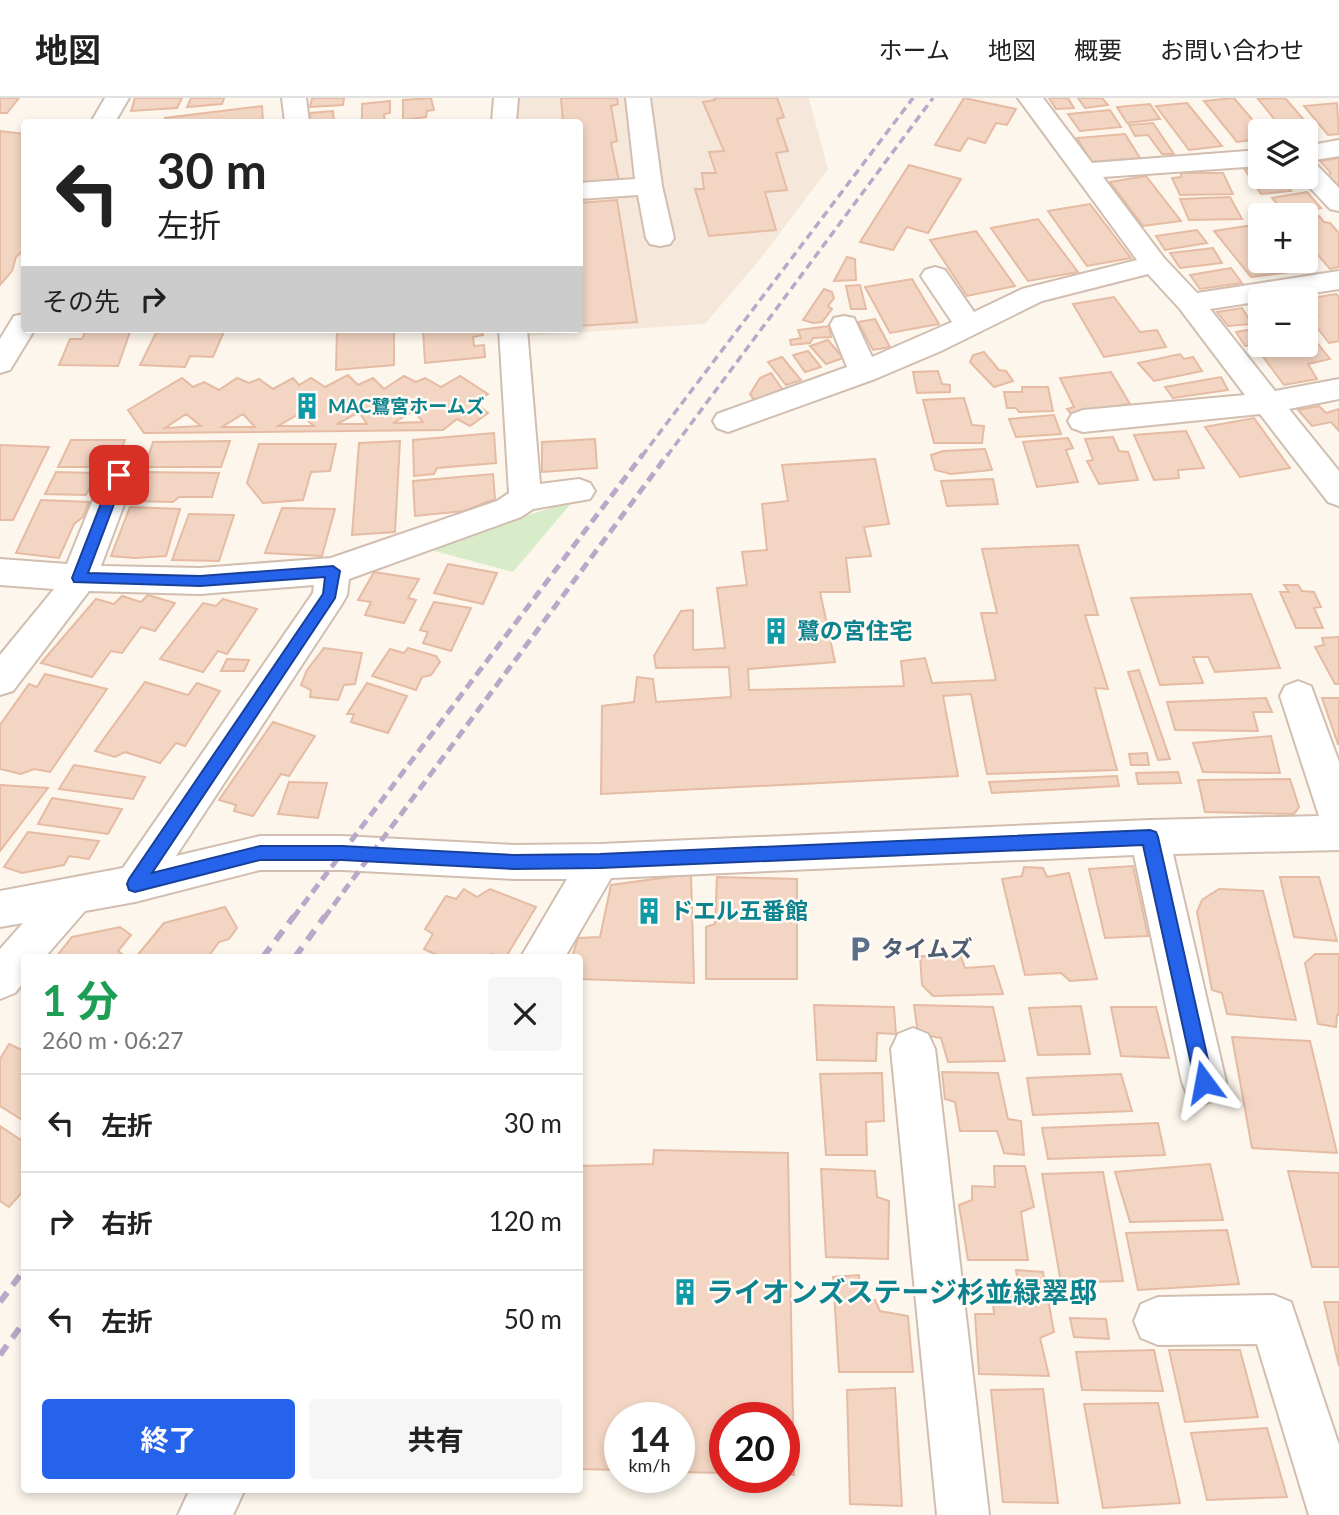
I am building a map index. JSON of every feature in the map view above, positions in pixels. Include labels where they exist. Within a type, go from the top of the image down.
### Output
[{"type":"street","points":[[105,119],[117,98]]},
{"type":"street","points":[[294,98],[298,119]]},
{"type":"street","points":[[638,98],[649,186],[660,238]]},
{"type":"street","points":[[1030,98],[1154,264],[1190,303],[1339,494]]},
{"type":"street","points":[[1318,152],[1339,148]]},
{"type":"street","points":[[1084,171],[1248,159]]},
{"type":"street","points":[[1318,181],[1339,203]]},
{"type":"street","points":[[583,191],[649,186]]},
{"type":"street","points":[[728,421],[864,372],[1032,295],[1154,264]]},
{"type":"street","points":[[935,276],[969,326]]},
{"type":"street","points":[[1190,303],[1339,280]]},
{"type":"street","points":[[844,325],[864,372]]},
{"type":"street","points":[[0,363],[21,328]]},
{"type":"street","points":[[513,333],[525,498]]},
{"type":"street","points":[[1083,421],[1268,403],[1339,389]]},
{"type":"street","points":[[0,681],[79,578],[119,475]]},
{"type":"street","points":[[0,572],[79,578],[200,581],[333,571],[509,509],[525,498],[579,491]]},
{"type":"street","points":[[135,884],[330,594],[333,571]]},
{"type":"street","points":[[1298,696],[1339,817]]},
{"type":"street","points":[[0,909],[135,884],[260,853],[342,853],[514,862],[600,861],[1150,837],[1339,833]]},
{"type":"street","points":[[1150,837],[1204,1082]]},
{"type":"street","points":[[544,954],[600,861]]},
{"type":"street","points":[[22,954],[73,896]]},
{"type":"street","points":[[0,979],[21,955]]},
{"type":"street","points":[[913,1049],[963,1515]]},
{"type":"street","points":[[1158,1321],[1274,1319],[1335,1515]]},
{"type":"street","points":[[204,1515],[217,1493]]},
{"type":"shaded area","points":[[515,98],[809,98],[828,169],[761,258],[705,324],[583,332],[583,119],[514,119]]},
{"type":"shaded area","points":[[526,333],[571,333],[526,336]]},
{"type":"green space","points":[[574,500],[513,572],[427,549]]},
{"type":"building","points":[[0,98],[19,98],[7,113],[0,113]]},
{"type":"building","points":[[135,98],[182,98],[177,108],[131,111]]},
{"type":"building","points":[[191,98],[224,98],[222,104],[187,107]]},
{"type":"building","points":[[312,98],[344,98],[343,105],[310,107]]},
{"type":"building","points":[[431,98],[434,110],[427,111],[426,117],[403,119],[403,100]]},
{"type":"building","points":[[561,98],[617,98],[618,104],[611,106],[617,141],[611,143],[619,181],[583,183],[583,119],[563,119]]},
{"type":"building","points":[[714,98],[777,98],[784,117],[777,119],[788,151],[776,153],[787,190],[765,192],[776,230],[709,236],[695,189],[704,189],[702,173],[716,173],[709,152],[724,151],[703,102],[715,100]]},
{"type":"building","points":[[964,98],[1016,109],[1007,125],[996,123],[985,143],[968,138],[960,151],[935,145]]},
{"type":"building","points":[[1049,98],[1068,98],[1074,108],[1056,109]]},
{"type":"building","points":[[1078,98],[1102,98],[1108,105],[1085,108]]},
{"type":"building","points":[[1234,98],[1252,119],[1248,119],[1248,141],[1237,142],[1204,101]]},
{"type":"building","points":[[1285,98],[1303,119],[1274,119],[1258,99]]},
{"type":"building","points":[[390,101],[390,113],[384,114],[385,119],[362,119],[362,104]]},
{"type":"building","points":[[1187,103],[1222,146],[1189,150],[1156,106]]},
{"type":"building","points":[[1337,103],[1339,134],[1328,135],[1318,119],[1315,119],[1304,106]]},
{"type":"building","points":[[1150,104],[1160,119],[1127,123],[1117,107]]},
{"type":"building","points":[[262,106],[263,119],[165,119]]},
{"type":"building","points":[[1110,110],[1121,127],[1080,131],[1068,114]]},
{"type":"building","points":[[333,111],[334,119],[310,119],[310,113]]},
{"type":"building","points":[[1153,123],[1174,154],[1162,154],[1148,135],[1135,136],[1129,125]]},
{"type":"building","points":[[0,131],[21,134],[21,253],[16,257],[12,271],[0,285]]},
{"type":"building","points":[[1125,134],[1140,158],[1091,162],[1077,138]]},
{"type":"building","points":[[1339,158],[1339,188],[1327,176],[1331,173],[1320,161]]},
{"type":"building","points":[[909,165],[961,179],[928,233],[907,227],[893,250],[860,242]]},
{"type":"building","points":[[1181,173],[1223,173],[1233,194],[1180,195],[1172,178],[1181,177]]},
{"type":"building","points":[[1146,176],[1181,221],[1143,226],[1110,182]]},
{"type":"building","points":[[1258,189],[1291,191],[1261,194]]},
{"type":"building","points":[[1307,192],[1317,203],[1276,203],[1272,198]]},
{"type":"building","points":[[1230,197],[1242,219],[1189,220],[1180,199]]},
{"type":"building","points":[[617,200],[637,322],[583,326],[583,203]]},
{"type":"building","points":[[1090,204],[1131,258],[1087,266],[1048,211]]},
{"type":"building","points":[[1318,216],[1330,223],[1339,233],[1339,267],[1330,269],[1318,255]]},
{"type":"building","points":[[1038,219],[1078,272],[1028,281],[991,228]]},
{"type":"building","points":[[1248,226],[1248,273],[1282,273],[1251,277],[1214,231]]},
{"type":"building","points":[[1197,230],[1207,243],[1165,250],[1156,236]]},
{"type":"building","points":[[976,231],[1015,286],[967,296],[930,240]]},
{"type":"building","points":[[1213,248],[1222,263],[1180,268],[1170,253]]},
{"type":"building","points":[[847,257],[855,259],[856,280],[834,281]]},
{"type":"building","points":[[1231,268],[1242,283],[1200,289],[1190,275]]},
{"type":"building","points":[[912,279],[939,324],[890,333],[865,287]]},
{"type":"building","points":[[860,285],[866,309],[851,309],[846,286]]},
{"type":"building","points":[[824,289],[832,292],[834,298],[828,306],[832,309],[822,322],[803,320]]},
{"type":"building","points":[[1336,294],[1339,297],[1339,341],[1329,343],[1318,329],[1318,297]]},
{"type":"building","points":[[1114,297],[1140,332],[1157,330],[1166,347],[1104,357],[1073,304]]},
{"type":"building","points":[[1242,308],[1248,318],[1248,324],[1228,326],[1217,312]]},
{"type":"building","points":[[875,319],[890,347],[873,350],[858,322]]},
{"type":"building","points":[[829,326],[831,337],[813,338],[810,343],[791,345],[790,340],[801,338],[798,330]]},
{"type":"building","points":[[1248,330],[1248,346],[1245,346],[1236,332]]},
{"type":"building","points":[[84,333],[130,333],[118,366],[59,365],[70,339],[82,339]]},
{"type":"building","points":[[156,333],[223,333],[213,357],[190,356],[185,367],[140,365]]},
{"type":"building","points":[[337,333],[394,333],[394,365],[336,370]]},
{"type":"building","points":[[423,333],[483,333],[473,337],[474,346],[484,345],[485,357],[425,363]]},
{"type":"building","points":[[828,340],[843,358],[826,364],[810,346]]},
{"type":"building","points":[[1318,344],[1330,359],[1308,364],[1317,379],[1284,385],[1263,357],[1318,357]]},
{"type":"building","points":[[808,351],[821,367],[805,372],[793,355]]},
{"type":"building","points":[[984,352],[999,370],[1006,371],[1013,381],[994,387],[970,362],[973,355]]},
{"type":"building","points":[[1180,354],[1184,359],[1193,357],[1202,371],[1154,381],[1138,363]]},
{"type":"building","points":[[782,357],[801,380],[786,385],[768,362]]},
{"type":"building","points":[[938,371],[942,384],[950,385],[950,392],[917,393],[913,372]]},
{"type":"building","points":[[1111,372],[1130,404],[1122,405],[1125,411],[1073,416],[1067,409],[1074,407],[1060,378]]},
{"type":"building","points":[[771,373],[783,390],[754,400],[750,394],[760,378]]},
{"type":"building","name":"MAC鷺宮ホームズ","points":[[348,375],[358,385],[373,378],[384,389],[404,376],[416,382],[425,378],[441,387],[460,376],[488,394],[475,403],[488,413],[470,426],[457,419],[443,430],[144,433],[128,410],[182,378],[193,387],[204,382],[219,390],[237,378],[249,383],[259,379],[273,389],[293,378],[299,385],[311,378],[325,387]],"holes":[[[414,411],[423,422],[393,423]],[[359,412],[367,424],[337,424]],[[186,414],[201,426],[165,428]],[[243,414],[255,427],[222,427]],[[299,414],[314,426],[278,426]]]},
{"type":"building","points":[[1221,377],[1228,390],[1173,398],[1165,387]]},
{"type":"building","points":[[1022,387],[1048,387],[1053,411],[1019,412],[1016,408],[1007,408],[1004,392],[1022,392]]},
{"type":"building","points":[[964,398],[972,425],[984,426],[982,443],[934,443],[923,400]]},
{"type":"building","points":[[1319,406],[1326,413],[1339,409],[1339,431],[1331,422],[1312,426],[1298,410]]},
{"type":"building","points":[[1054,415],[1061,434],[1016,437],[1009,419]]},
{"type":"building","points":[[1254,418],[1290,468],[1240,477],[1205,427]]},
{"type":"building","points":[[1186,431],[1204,468],[1178,470],[1179,478],[1154,480],[1134,435]]},
{"type":"building","points":[[494,433],[496,463],[437,468],[434,474],[414,476],[413,440]]},
{"type":"building","points":[[1113,437],[1119,451],[1128,452],[1138,480],[1099,484],[1087,461],[1093,460],[1085,439]]},
{"type":"building","points":[[1068,438],[1073,448],[1066,450],[1078,482],[1037,487],[1023,442]]},
{"type":"building","points":[[595,439],[597,468],[542,472],[542,442]]},
{"type":"building","points":[[71,440],[125,440],[114,467],[58,467]]},
{"type":"building","points":[[230,441],[221,467],[145,467],[153,442]]},
{"type":"building","points":[[400,441],[395,532],[352,535],[359,443]]},
{"type":"building","points":[[259,444],[336,444],[330,471],[311,472],[303,500],[263,503],[247,483]]},
{"type":"building","points":[[0,445],[49,447],[13,520],[0,520]]},
{"type":"building","points":[[985,449],[992,470],[951,474],[935,470],[931,455],[943,451]]},
{"type":"building","name":"鷺の宮住宅","points":[[875,459],[889,524],[864,527],[871,556],[846,558],[850,592],[820,592],[835,662],[748,669],[749,690],[904,686],[901,661],[925,658],[932,683],[996,680],[981,613],[997,613],[982,549],[1078,545],[1098,615],[1085,615],[1108,689],[1095,688],[1117,770],[987,774],[971,694],[943,696],[958,776],[601,794],[602,706],[634,702],[637,677],[653,679],[656,702],[731,697],[729,667],[656,668],[654,656],[681,611],[693,610],[693,650],[725,648],[717,588],[747,585],[742,552],[767,550],[762,504],[788,501],[782,465]]},
{"type":"building","points":[[56,472],[97,473],[86,495],[45,494]]},
{"type":"building","points":[[142,472],[219,473],[212,497],[179,497],[173,502],[131,501]]},
{"type":"building","points":[[493,474],[495,499],[464,511],[415,516],[413,481]]},
{"type":"building","points":[[993,479],[998,504],[947,506],[941,481]]},
{"type":"building","points":[[41,500],[89,502],[83,517],[74,524],[59,558],[16,553]]},
{"type":"building","points":[[130,507],[180,509],[166,556],[111,556]]},
{"type":"building","points":[[282,508],[335,509],[322,556],[265,553]]},
{"type":"building","points":[[189,514],[234,515],[219,561],[172,560]]},
{"type":"building","points":[[448,564],[497,573],[483,604],[434,593]]},
{"type":"building","points":[[374,572],[419,579],[408,598],[416,600],[404,623],[365,615],[371,602],[358,600]]},
{"type":"building","points":[[1284,585],[1298,585],[1302,591],[1314,592],[1321,607],[1314,608],[1323,628],[1296,628],[1280,592],[1289,592]]},
{"type":"building","points":[[1251,594],[1280,668],[1215,672],[1208,657],[1193,657],[1203,683],[1160,685],[1131,598]]},
{"type":"building","points":[[148,595],[175,603],[155,631],[141,627],[122,653],[111,651],[92,677],[41,663],[96,599],[114,604],[122,596],[141,602]]},
{"type":"building","points":[[223,599],[257,609],[227,654],[218,651],[203,672],[160,659],[203,603],[216,606]]},
{"type":"building","points":[[434,602],[471,608],[451,651],[423,643],[428,632],[420,630]]},
{"type":"building","points":[[1339,637],[1339,684],[1335,684],[1315,647],[1324,645],[1322,638]]},
{"type":"building","points":[[324,648],[362,653],[355,684],[344,685],[338,700],[310,697],[311,690],[301,685],[307,670]]},
{"type":"building","points":[[408,648],[436,656],[440,662],[431,675],[422,677],[416,690],[372,676],[390,649],[404,653]]},
{"type":"building","points":[[227,659],[249,660],[244,671],[221,671]]},
{"type":"building","points":[[1139,670],[1170,759],[1158,760],[1128,672]]},
{"type":"building","points":[[45,674],[107,689],[50,772],[34,769],[21,774],[0,769],[0,725],[29,684],[37,687]]},
{"type":"building","points":[[145,682],[188,695],[197,683],[220,691],[185,746],[176,743],[160,763],[125,752],[115,757],[95,751]]},
{"type":"building","points":[[367,683],[407,696],[388,733],[351,722],[354,714],[347,714]]},
{"type":"building","points":[[1266,698],[1272,712],[1253,712],[1258,731],[1175,730],[1167,702]]},
{"type":"building","points":[[1322,698],[1339,698],[1339,744],[1338,744]]},
{"type":"building","points":[[273,722],[315,736],[289,776],[281,774],[253,816],[234,811],[236,805],[219,800]]},
{"type":"building","points":[[1271,736],[1280,773],[1203,772],[1193,743]]},
{"type":"building","points":[[1147,753],[1149,765],[1131,765],[1129,754]]},
{"type":"building","points":[[74,765],[145,777],[133,799],[59,789]]},
{"type":"building","points":[[1178,772],[1181,783],[1138,784],[1136,773]]},
{"type":"building","points":[[1117,776],[1119,786],[992,793],[989,782]]},
{"type":"building","points":[[1290,779],[1299,807],[1294,814],[1205,812],[1198,780]]},
{"type":"building","points":[[289,782],[327,783],[318,818],[278,814]]},
{"type":"building","points":[[0,785],[48,788],[0,851]]},
{"type":"building","points":[[52,798],[122,809],[108,834],[38,824]]},
{"type":"building","points":[[28,832],[99,841],[89,859],[69,856],[64,865],[22,873],[4,867]]},
{"type":"building","points":[[1133,866],[1148,936],[1105,938],[1089,869]]},
{"type":"building","points":[[1024,867],[1043,868],[1047,877],[1069,873],[1097,979],[1070,981],[1061,973],[1025,975],[1002,879],[1022,876]]},
{"type":"building","name":"ドエル五番館","points":[[691,874],[694,983],[583,979],[583,954],[573,954],[578,938],[600,937],[611,885]]},
{"type":"building","points":[[717,877],[797,879],[797,979],[706,979],[706,927],[715,924]]},
{"type":"building","points":[[1280,877],[1319,877],[1337,941],[1294,937]]},
{"type":"building","points":[[464,889],[477,897],[490,889],[536,907],[508,954],[435,954],[424,949],[433,934],[425,929],[446,896],[456,899]]},
{"type":"building","points":[[1219,889],[1263,891],[1296,1020],[1227,1014],[1222,993],[1212,990],[1197,912],[1202,900]]},
{"type":"building","points":[[225,907],[237,928],[229,939],[219,942],[210,954],[138,954],[164,923]]},
{"type":"building","points":[[120,927],[131,935],[118,951],[122,954],[58,954],[72,937]]},
{"type":"building","points":[[1315,954],[1339,954],[1339,1015],[1336,1027],[1318,1024],[1305,963]]},
{"type":"building","points":[[920,956],[961,957],[965,968],[994,966],[1003,994],[933,996],[922,985]]},
{"type":"building","points":[[814,1005],[894,1007],[896,1034],[877,1033],[876,1061],[817,1060]]},
{"type":"building","points":[[914,1005],[993,1007],[1005,1061],[948,1062],[941,1038],[918,1034]]},
{"type":"building","points":[[1081,1006],[1090,1054],[1038,1055],[1029,1008]]},
{"type":"building","points":[[1111,1007],[1156,1007],[1169,1058],[1121,1056]]},
{"type":"building","points":[[1232,1037],[1310,1041],[1337,1153],[1252,1148]]},
{"type":"building","points":[[9,1044],[21,1050],[21,1119],[0,1106],[0,1059]]},
{"type":"building","points":[[942,1072],[998,1073],[1008,1119],[1021,1121],[1024,1155],[1004,1153],[997,1131],[960,1131],[955,1102],[945,1099]]},
{"type":"building","points":[[882,1073],[884,1121],[866,1122],[867,1155],[826,1155],[820,1074]]},
{"type":"building","points":[[1121,1074],[1132,1111],[1033,1115],[1027,1078]]},
{"type":"building","points":[[1158,1123],[1165,1155],[1048,1159],[1042,1128]]},
{"type":"building","points":[[0,1126],[21,1140],[21,1193],[9,1207],[0,1201]]},
{"type":"building","name":"ライオンズステージ杉並緑翠邸","points":[[654,1150],[788,1153],[793,1402],[709,1402],[709,1473],[695,1472],[695,1402],[604,1402],[604,1470],[583,1469],[583,1166],[653,1164]]},
{"type":"building","points":[[1210,1164],[1223,1220],[1130,1222],[1115,1172]]},
{"type":"building","points":[[994,1166],[1025,1166],[1034,1207],[1021,1212],[1028,1260],[968,1260],[959,1205],[972,1200],[972,1186],[995,1187]]},
{"type":"building","points":[[821,1169],[875,1171],[877,1197],[889,1201],[888,1259],[826,1257]]},
{"type":"building","points":[[1288,1171],[1339,1173],[1339,1267],[1312,1267]]},
{"type":"building","points":[[1103,1172],[1123,1281],[1061,1283],[1042,1174]]},
{"type":"building","points":[[1227,1230],[1239,1284],[1138,1290],[1126,1233]]},
{"type":"building","points":[[1016,1270],[1043,1272],[1054,1332],[1040,1338],[1049,1376],[979,1374],[975,1314],[994,1314],[992,1292],[1019,1290]]},
{"type":"building","points":[[859,1275],[861,1299],[875,1300],[880,1311],[908,1316],[913,1372],[839,1372],[833,1277]]},
{"type":"building","points":[[1324,1302],[1339,1302],[1339,1366]]},
{"type":"building","points":[[1070,1318],[1106,1319],[1109,1339],[1074,1337]]},
{"type":"building","points":[[1154,1350],[1163,1391],[1082,1390],[1076,1352]]},
{"type":"building","points":[[1169,1350],[1240,1350],[1258,1417],[1185,1422]]},
{"type":"building","points":[[895,1388],[902,1506],[850,1504],[847,1390]]},
{"type":"building","points":[[1043,1389],[1058,1503],[1003,1502],[991,1390]]},
{"type":"building","points":[[1158,1403],[1180,1503],[1103,1508],[1084,1404]]},
{"type":"building","points":[[1267,1428],[1287,1497],[1207,1500],[1191,1433]]},
{"type":"railway","points":[[642,456],[913,98]]},
{"type":"railway","points":[[667,456],[933,98]]},
{"type":"railway","points":[[293,918],[643,454]]},
{"type":"railway","points":[[324,918],[668,454]]},
{"type":"railway","points":[[265,954],[294,916]]},
{"type":"railway","points":[[297,954],[325,916]]},
{"type":"railway","points":[[0,1302],[21,1274]]},
{"type":"railway","points":[[0,1355],[21,1326]]},
{"type":"place","name":"MAC鷺宮ホームズ","points":[[307,406]]},
{"type":"place","name":"鷺の宮住宅","points":[[776,631]]},
{"type":"place","name":"ドエル五番館","points":[[649,911]]},
{"type":"place","name":"タイムズ","points":[[860,949]]},
{"type":"place","name":"ライオンズステージ杉並緑翠邸","points":[[685,1292]]},
{"type":"route","points":[[119,475],[79,578],[200,581],[333,571],[330,594],[135,884],[260,853],[342,853],[514,862],[600,861],[1150,837],[1204,1082]]}]
